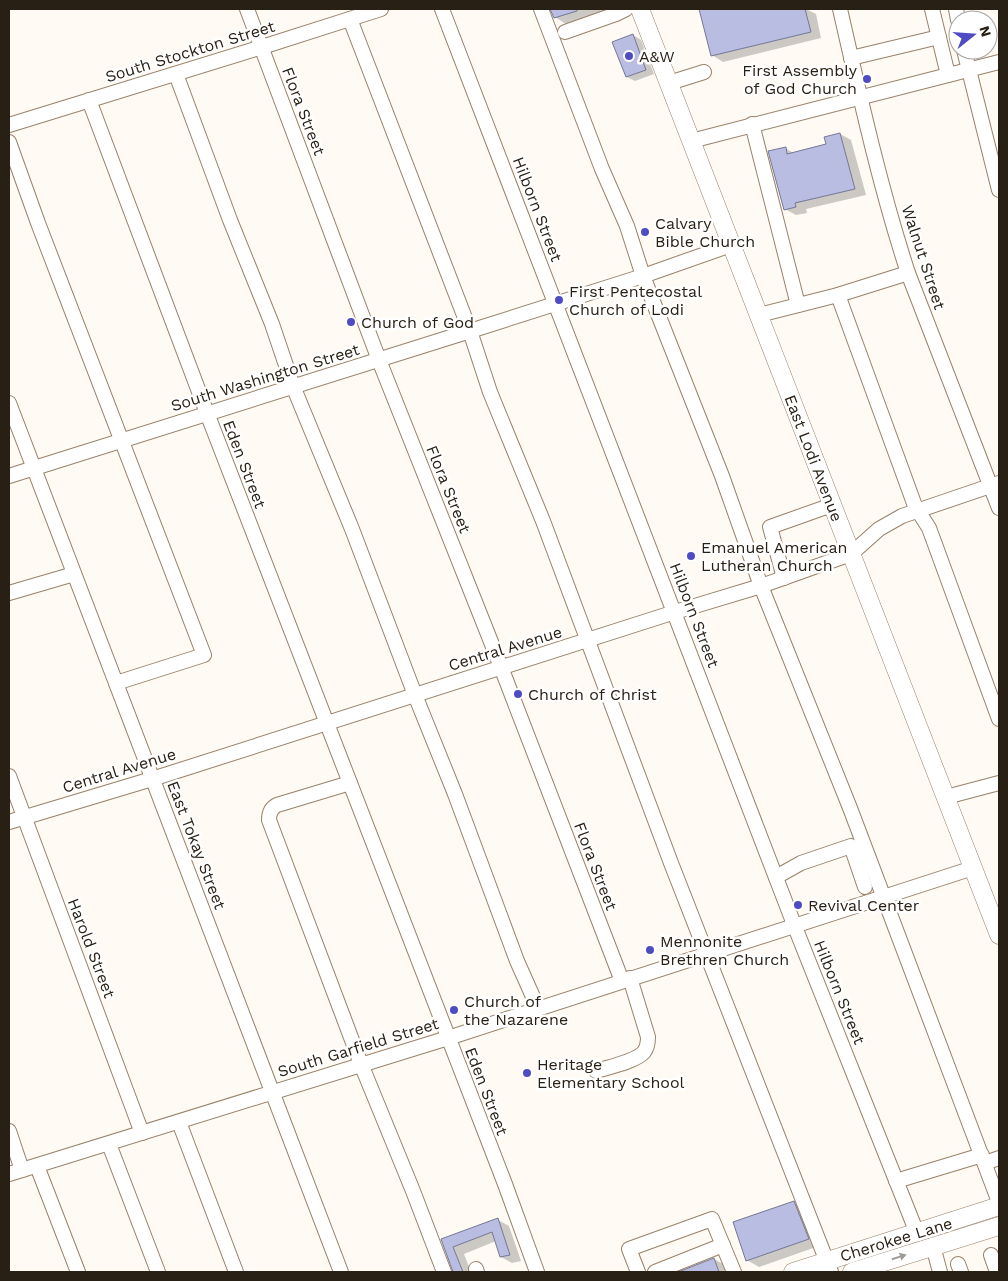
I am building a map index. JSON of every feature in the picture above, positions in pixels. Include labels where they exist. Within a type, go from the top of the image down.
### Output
[{"type":"main road","name":"East Lodi Avenue","points":[[640,9],[999,936]]},
{"type":"main road","name":"Cherokee Lane","points":[[792,1272],[828,1266],[916,1233],[999,1206]]},
{"type":"main road","name":"Cherokee Lane","points":[[852,1272],[999,1226]]},
{"type":"street","name":"Flora Street","points":[[247,9],[379,360],[648,1037],[644,1052],[634,1058],[596,1071]]},
{"type":"street","name":"South Stockton Street","points":[[9,125],[262,48],[381,9]]},
{"type":"street","name":"Hilborn Street","points":[[442,9],[795,927],[916,1233]]},
{"type":"street","points":[[541,9],[602,169],[627,226],[643,276],[722,476],[761,586],[884,898],[999,1202]]},
{"type":"street","points":[[565,32],[626,9]]},
{"type":"street","name":"Walnut Street","points":[[840,9],[860,97],[899,245],[908,273],[995,485],[999,508]]},
{"type":"street","points":[[932,9],[948,74]]},
{"type":"street","points":[[350,19],[470,331],[490,392],[543,521],[707,955],[828,1266]]},
{"type":"street","points":[[851,58],[939,37]]},
{"type":"street","points":[[966,60],[999,190]]},
{"type":"street","points":[[691,141],[999,62]]},
{"type":"street","points":[[669,83],[704,72]]},
{"type":"street","points":[[176,74],[230,220],[272,324],[293,386],[352,529],[455,794],[517,961],[538,1008]]},
{"type":"street","name":"Eden Street","points":[[89,100],[206,413],[327,722],[537,1272]]},
{"type":"street","points":[[752,124],[798,305]]},
{"type":"street","points":[[9,142],[38,223],[204,655],[116,684]]},
{"type":"street","name":"South Washington Street","points":[[9,476],[643,276],[731,245]]},
{"type":"street","points":[[758,315],[838,295],[908,273]]},
{"type":"street","points":[[838,295],[918,511],[929,528],[999,719]]},
{"type":"street","name":"East Tokay Street","points":[[9,402],[341,1272]]},
{"type":"street","name":"Central Avenue","points":[[9,822],[152,779],[761,586],[851,554],[879,529],[902,516],[995,485]]},
{"type":"street","points":[[784,578],[770,526],[832,506]]},
{"type":"street","points":[[9,593],[74,574]]},
{"type":"street","name":"Harold Street","points":[[9,776],[142,1133]]},
{"type":"street","points":[[350,783],[277,805],[273,807],[269,814],[269,820],[361,1064],[414,1191],[444,1272]]},
{"type":"street","points":[[946,797],[999,783]]},
{"type":"street","points":[[776,877],[801,863],[851,846],[865,887]]},
{"type":"street","name":"South Garfield Street","points":[[15,1172],[448,1038],[973,868]]},
{"type":"street","points":[[179,1122],[236,1272]]},
{"type":"street","points":[[9,1131],[15,1172]]},
{"type":"street","points":[[109,1144],[158,1272]]},
{"type":"street","points":[[896,1181],[984,1159],[999,1158]]},
{"type":"street","points":[[37,1166],[78,1272]]},
{"type":"street","points":[[638,1272],[629,1250],[712,1219],[734,1272]]},
{"type":"street","points":[[655,1272],[724,1245]]},
{"type":"street","points":[[933,1246],[940,1272]]},
{"type":"street","points":[[991,1255],[997,1272]]},
{"type":"building","points":[[550,9],[577,9],[577,11],[554,18]]},
{"type":"building","points":[[699,9],[805,9],[811,32],[711,56]]},
{"type":"building","name":"A&W","points":[[633,34],[646,70],[626,77],[612,42]]},
{"type":"building","points":[[840,133],[855,189],[795,203],[796,207],[784,210],[768,151],[786,147],[787,154],[826,144],[824,137]]},
{"type":"building","points":[[794,1201],[809,1239],[746,1261],[733,1222]]},
{"type":"building","points":[[498,1218],[510,1255],[500,1257],[492,1232],[453,1247],[463,1272],[453,1272],[441,1239]]},
{"type":"building","points":[[714,1258],[719,1272],[678,1272]]},
{"type":"place","name":"A&W","points":[[629,56]]},
{"type":"place","name":"First Assembly of God Church","points":[[867,79]]},
{"type":"place","name":"Calvary Bible Church","points":[[645,232]]},
{"type":"place","name":"First Pentecostal Church of Lodi","points":[[559,300]]},
{"type":"place","name":"Church of God","points":[[351,322]]},
{"type":"place","name":"Emanuel American Lutheran Church","points":[[691,556]]},
{"type":"place","name":"Church of Christ","points":[[518,694]]},
{"type":"place","name":"Revival Center","points":[[798,905]]},
{"type":"place","name":"Mennonite Brethren Church","points":[[650,950]]},
{"type":"place","name":"Church of the Nazarene","points":[[454,1010]]},
{"type":"place","name":"Heritage Elementary School","points":[[527,1073]]}]
